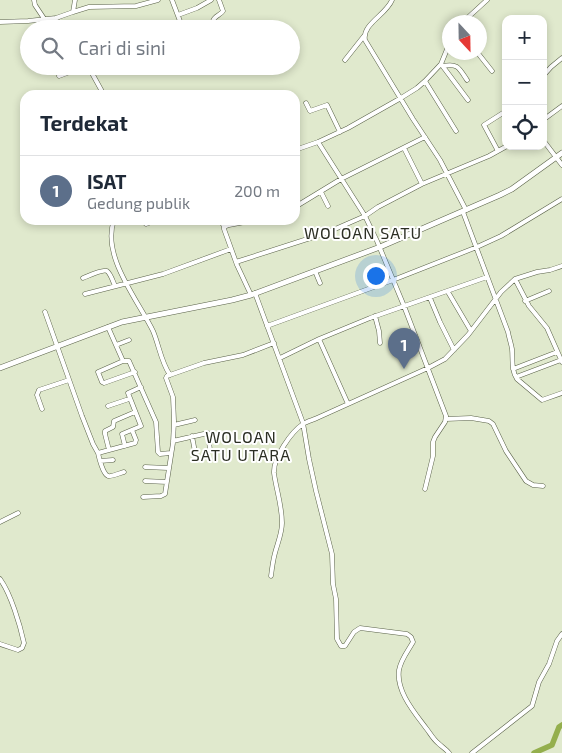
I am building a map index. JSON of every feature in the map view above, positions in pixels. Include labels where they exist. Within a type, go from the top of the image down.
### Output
[{"type":"main road","points":[[0,368],[122,322],[222,303],[253,294],[380,247],[512,189],[562,153]]},
{"type":"street","points":[[34,0],[35,5],[45,20],[99,6],[136,6],[158,0]]},
{"type":"street","points":[[73,12],[75,0]]},
{"type":"street","points":[[172,0],[180,20]]},
{"type":"street","points":[[178,15],[211,0]]},
{"type":"street","points":[[213,20],[223,11],[219,0]]},
{"type":"street","points":[[345,60],[364,36],[367,29],[388,8],[392,0]]},
{"type":"street","points":[[471,15],[487,0]]},
{"type":"street","points":[[0,22],[20,21]]},
{"type":"street","points":[[364,36],[368,46],[447,172],[465,211],[510,341],[513,369],[516,378],[542,400],[562,393]]},
{"type":"street","points":[[547,72],[562,58]]},
{"type":"street","points":[[300,148],[340,132],[401,98],[425,82],[442,65],[444,60]]},
{"type":"street","points":[[483,60],[492,71]]},
{"type":"street","points":[[442,65],[454,64],[467,80]]},
{"type":"street","points":[[442,65],[468,100]]},
{"type":"street","points":[[93,75],[101,90]]},
{"type":"street","points":[[425,82],[456,130]]},
{"type":"street","points":[[306,103],[311,111],[327,105],[340,132]]},
{"type":"street","points":[[547,117],[562,106]]},
{"type":"street","points":[[498,151],[484,125],[502,114]]},
{"type":"street","points":[[300,204],[342,179],[425,137]]},
{"type":"street","points":[[318,142],[364,216],[380,247],[446,416],[433,442],[433,456],[425,489]]},
{"type":"street","points":[[547,145],[562,165]]},
{"type":"street","points":[[404,148],[422,184]]},
{"type":"street","points":[[236,262],[326,232],[364,216],[422,184],[502,149]]},
{"type":"street","points":[[321,192],[328,206]]},
{"type":"street","points":[[267,326],[477,247],[501,236],[562,199]]},
{"type":"street","points":[[112,225],[112,251],[126,284],[158,343],[170,375]]},
{"type":"street","points":[[229,225],[224,227],[224,230],[231,249],[267,326],[303,423],[316,491],[332,554],[338,643],[344,646],[354,632],[360,628],[410,636],[413,642],[404,655],[399,669],[400,686],[421,721],[436,741],[449,753]]},
{"type":"street","points":[[85,294],[164,274],[231,249]]},
{"type":"street","points":[[271,576],[282,529],[274,471],[275,464],[277,457],[295,431],[303,423],[445,359],[471,331],[496,298],[515,279],[562,266]]},
{"type":"street","points":[[83,278],[106,270],[109,272],[115,286]]},
{"type":"street","points":[[315,271],[320,283]]},
{"type":"street","points":[[280,358],[319,339],[376,316],[487,277]]},
{"type":"street","points":[[515,279],[526,301],[547,328],[562,361],[516,378]]},
{"type":"street","points":[[526,301],[549,290]]},
{"type":"street","points":[[448,292],[471,331]]},
{"type":"street","points":[[430,298],[454,350]]},
{"type":"street","points":[[45,312],[103,470],[107,476],[124,472]]},
{"type":"street","points":[[376,316],[380,343]]},
{"type":"street","points":[[108,327],[123,361]]},
{"type":"street","points":[[319,339],[348,404]]},
{"type":"street","points":[[116,345],[129,340]]},
{"type":"street","points":[[143,497],[164,496],[166,494],[174,425],[173,397],[166,378],[167,376],[204,363],[243,355],[274,344]]},
{"type":"street","points":[[513,369],[557,352]]},
{"type":"street","points":[[135,372],[104,383],[99,374],[99,371],[123,361],[129,361],[135,372],[156,422],[158,452],[160,454],[171,453]]},
{"type":"street","points":[[42,409],[37,395],[39,390],[69,380]]},
{"type":"street","points":[[125,446],[122,435],[141,426],[128,394],[141,387]]},
{"type":"street","points":[[108,406],[129,399]]},
{"type":"street","points":[[109,450],[105,431],[113,427],[114,421],[135,412]]},
{"type":"street","points":[[446,419],[472,418],[489,421],[500,442],[526,481],[533,486],[543,486]]},
{"type":"street","points":[[174,425],[195,420]]},
{"type":"street","points":[[98,453],[135,442],[132,430]]},
{"type":"street","points":[[173,441],[208,433],[210,450]]},
{"type":"street","points":[[192,436],[196,452]]},
{"type":"street","points":[[100,461],[113,460]]},
{"type":"street","points":[[145,467],[168,468]]},
{"type":"street","points":[[145,481],[167,482]]},
{"type":"street","points":[[0,522],[18,513]]},
{"type":"street","points":[[0,579],[8,594],[24,644],[18,650],[0,644]]},
{"type":"street","points":[[472,753],[530,707],[539,682],[562,634]]},
{"type":"waterway","points":[[534,753],[552,745],[559,727],[562,725]]},
{"type":"place","name":"ISAT","points":[[404,369]]},
{"type":"district","name":"WOLOAN SATU","points":[[363,232]]},
{"type":"district","name":"WOLOAN SATU UTARA","points":[[241,445]]}]
